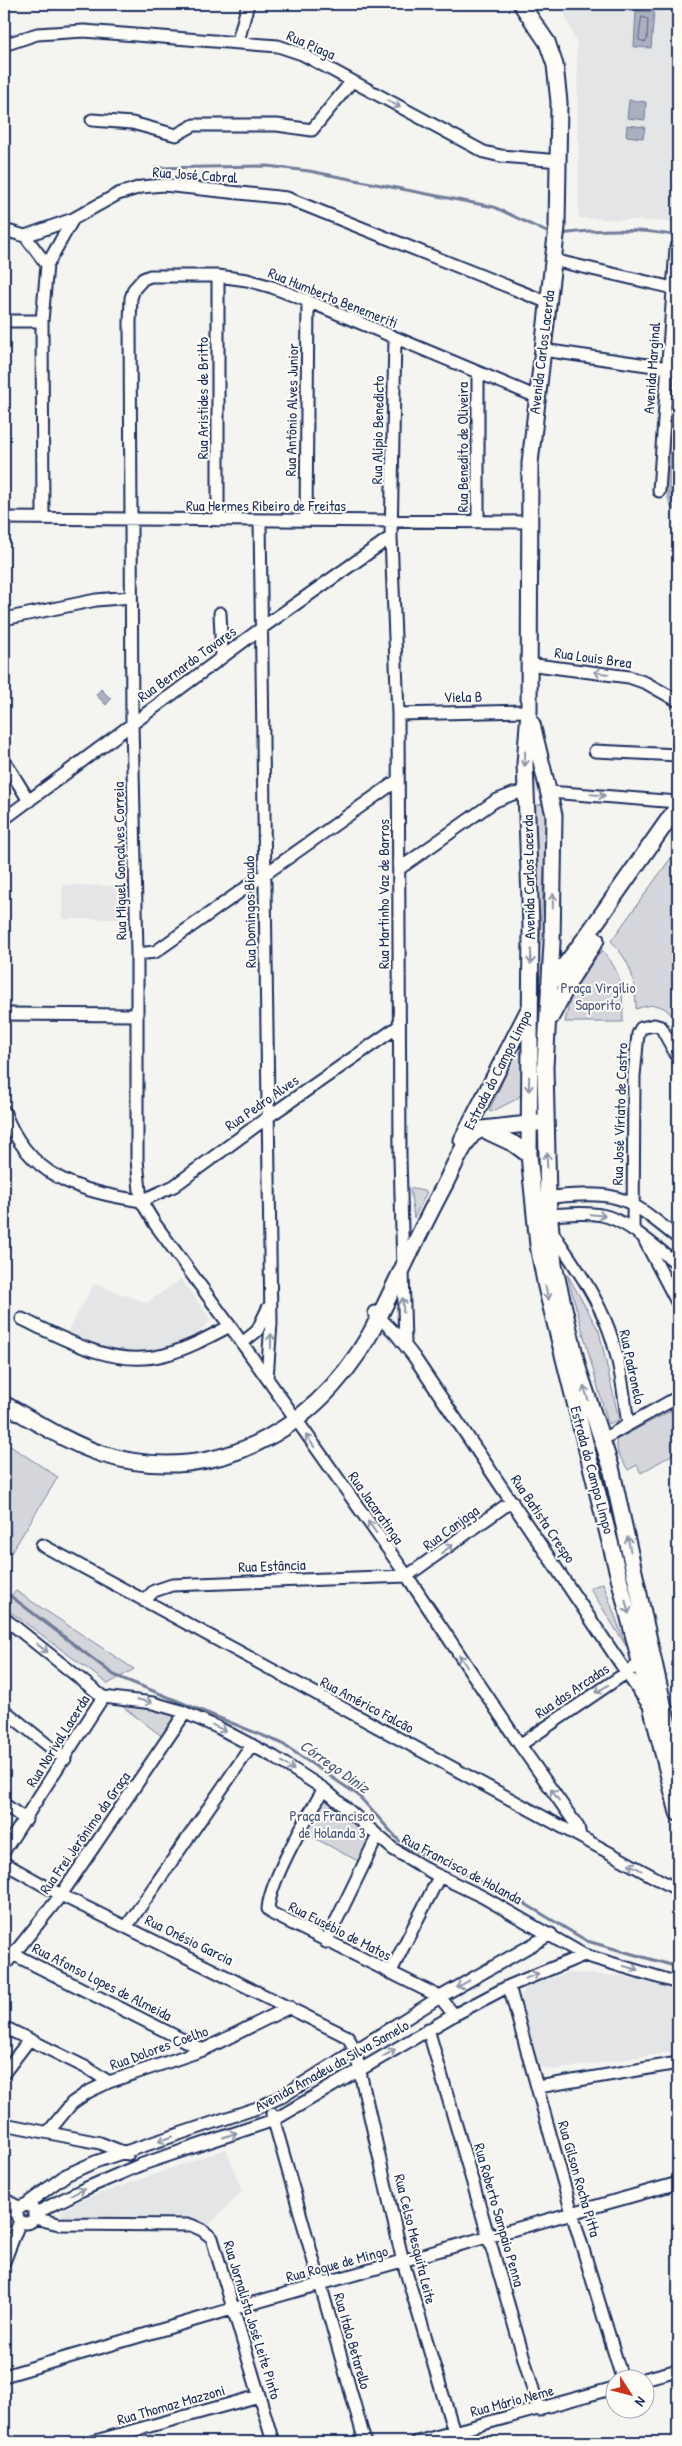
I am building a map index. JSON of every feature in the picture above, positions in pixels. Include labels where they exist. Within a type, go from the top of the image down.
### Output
[{"type":"main road","name":"Avenida Carlos Lacerda","points":[[521,4],[547,42],[555,65],[559,102],[557,227],[530,463],[528,522],[529,711],[525,764],[531,1006],[529,1044]]},
{"type":"main road","name":"Avenida Carlos Lacerda","points":[[529,711],[554,815],[552,943],[546,1028]]},
{"type":"main road","points":[[527,790],[536,781],[542,780],[548,788]]},
{"type":"main road","name":"Estrada do Campo Limpo","points":[[4,1404],[100,1453],[150,1464],[201,1461],[231,1455],[258,1445],[310,1410],[343,1373],[377,1314],[509,1046],[531,1006],[580,946],[678,806]]},
{"type":"main road","points":[[546,1028],[564,990],[591,946],[678,822]]},
{"type":"main road","points":[[552,943],[569,950],[580,946]]},
{"type":"main road","name":"Estrada do Campo Limpo","points":[[541,1198],[546,1122],[546,1028]]},
{"type":"main road","points":[[509,1046],[529,1044],[541,1054],[545,1067]]},
{"type":"main road","name":"Estrada do Campo Limpo","points":[[529,1044],[529,1155],[541,1198],[560,1297],[578,1368],[611,1468],[664,1708],[678,1762]]},
{"type":"main road","name":"Estrada do Campo Limpo","points":[[402,1260],[468,1140],[476,1131],[546,1122]]},
{"type":"main road","points":[[482,1129],[514,1144],[529,1155]]},
{"type":"main road","name":"Estrada do Campo Limpo","points":[[545,1220],[546,1287],[642,1662],[678,1813]]},
{"type":"main road","points":[[584,1441],[611,1468]]},
{"type":"street","points":[[238,41],[248,4]]},
{"type":"street","name":"Rua Piaga","points":[[4,45],[37,34],[57,31],[84,31],[238,41],[289,49],[352,81],[465,144],[484,152],[501,156],[559,161]]},
{"type":"street","points":[[92,120],[132,123],[176,135],[194,125],[268,124],[312,130],[352,81]]},
{"type":"street","name":"Rua José Cabral","points":[[25,236],[73,219],[118,194],[141,187],[164,185],[287,198],[549,303]]},
{"type":"street","points":[[43,518],[42,321],[47,265],[73,219]]},
{"type":"street","points":[[4,230],[25,236],[47,265]]},
{"type":"street","name":"Avenida Marginal","points":[[659,491],[676,248]]},
{"type":"street","points":[[554,252],[673,288]]},
{"type":"street","name":"Rua Humberto Benemeriti","points":[[130,520],[131,298],[134,289],[143,279],[150,276],[218,276],[272,287],[537,397]]},
{"type":"street","name":"Rua Aristides de Britto","points":[[218,276],[218,520]]},
{"type":"street","name":"Rua Antônio Alves Junior","points":[[306,520],[308,301]]},
{"type":"street","points":[[4,321],[42,321]]},
{"type":"street","name":"Rua Alípio Benedicto","points":[[393,522],[394,338]]},
{"type":"street","points":[[543,350],[668,368]]},
{"type":"street","name":"Rua Benedito de Oliveira","points":[[478,374],[478,521]]},
{"type":"street","name":"Rua Hermes Ribeiro de Freitas","points":[[4,518],[528,522]]},
{"type":"street","name":"Rua Miguel Gonçalves Correia","points":[[130,520],[137,954],[137,1160],[141,1201]]},
{"type":"street","name":"Rua Domingos Bicudo","points":[[260,520],[263,627],[264,875],[271,1347],[267,1378]]},
{"type":"street","name":"Rua Martinho Vaz de Barros","points":[[393,522],[391,537],[398,714],[402,1260]]},
{"type":"street","name":"Rua Bernardo Tavares","points":[[4,819],[263,627],[391,537]]},
{"type":"street","points":[[4,619],[96,600],[131,597]]},
{"type":"street","points":[[220,612],[222,657]]},
{"type":"street","name":"Rua Louis Brea","points":[[528,664],[629,677],[646,683],[678,701]]},
{"type":"street","name":"Viela B","points":[[398,714],[529,711]]},
{"type":"street","points":[[595,751],[678,755]]},
{"type":"street","points":[[4,760],[29,801]]},
{"type":"street","points":[[137,954],[154,952],[398,780]]},
{"type":"street","points":[[548,788],[678,802]]},
{"type":"street","points":[[399,869],[495,801],[527,790]]},
{"type":"street","points":[[4,1014],[136,1015]]},
{"type":"street","name":"Rua José Víriato de Castro","points":[[632,1230],[634,1076],[638,1034],[641,1028],[654,1024],[661,1027],[678,1058]]},
{"type":"street","name":"Rua Pedro Alves","points":[[141,1201],[174,1186],[268,1117],[399,1026]]},
{"type":"street","points":[[4,1111],[26,1152],[44,1170],[70,1184],[89,1191],[141,1201]]},
{"type":"street","points":[[541,1198],[602,1196],[617,1198],[631,1205],[678,1238]]},
{"type":"street","name":"Rua Jacaratinga","points":[[141,1201],[155,1224],[230,1326],[406,1576],[520,1746],[578,1827],[580,1836]]},
{"type":"street","points":[[545,1220],[598,1214],[611,1217],[678,1264]]},
{"type":"street","name":"Rua Padronelo","points":[[545,1220],[590,1289],[610,1331],[628,1425]]},
{"type":"street","points":[[644,1240],[678,1304]]},
{"type":"street","points":[[553,1254],[564,1256],[574,1264]]},
{"type":"street","points":[[402,1260],[404,1344]]},
{"type":"street","name":"Rua Domingos Bicudo","points":[[242,1344],[257,1331],[270,1304]]},
{"type":"street","name":"Rua Batista Crespo","points":[[377,1314],[404,1344],[654,1713]]},
{"type":"street","points":[[22,1320],[73,1343],[110,1356],[137,1359],[163,1356],[194,1344],[230,1326]]},
{"type":"street","points":[[601,1440],[678,1397]]},
{"type":"street","name":"Rua Canjaga","points":[[406,1576],[512,1502]]},
{"type":"street","name":"Rua Américo Falcão","points":[[42,1545],[573,1835],[580,1836],[678,1890]]},
{"type":"street","name":"Rua Estância","points":[[144,1601],[154,1591],[172,1585],[406,1576]]},
{"type":"street","points":[[4,1618],[104,1697]]},
{"type":"street","name":"Rua das Arcadas","points":[[520,1746],[642,1662]]},
{"type":"street","name":"Rua Francisco de Holanda","points":[[104,1697],[138,1699],[185,1713],[252,1745],[324,1789],[377,1836],[408,1859],[551,1934],[584,1955],[678,1983]]},
{"type":"street","name":"Rua Norival Lacerda","points":[[4,1851],[26,1820],[104,1697]]},
{"type":"street","points":[[4,1710],[65,1759]]},
{"type":"street","name":"Rua Frei Jerônimo da Graça","points":[[4,1966],[62,1895],[185,1713]]},
{"type":"street","points":[[128,1926],[252,1745]]},
{"type":"street","name":"Rua Eusébio de Matos","points":[[324,1789],[303,1825],[274,1888],[268,1908],[273,1914],[326,1942],[440,1997]]},
{"type":"street","points":[[4,1804],[26,1820]]},
{"type":"street","points":[[326,1942],[377,1836]]},
{"type":"street","name":"Rua Onésio Garcia","points":[[4,1863],[62,1895],[342,2032],[348,2037],[355,2050]]},
{"type":"street","points":[[390,1973],[439,1876]]},
{"type":"street","name":"Avenida Amadeu da Silva Samelo","points":[[22,2207],[66,2175],[95,2162],[269,2103],[440,1997],[551,1934]]},
{"type":"street","name":"Rua Afonso Lopes de Almeida","points":[[14,1954],[203,2050]]},
{"type":"street","name":"Avenida Amadeu da Silva Samelo","points":[[34,2216],[82,2190],[140,2165],[274,2120],[454,2015],[509,1986],[584,1955]]},
{"type":"street","name":"Rua Gilson Rocha Pitta","points":[[509,1986],[572,2213],[619,2368]]},
{"type":"street","points":[[440,1997],[454,2015]]},
{"type":"street","name":"Rua Dolores Coelho","points":[[49,2131],[72,2103],[88,2092],[109,2082],[203,2050],[290,2007]]},
{"type":"street","points":[[4,2027],[80,2065],[109,2082]]},
{"type":"street","name":"Rua Roberto Sampaio Penna","points":[[428,2029],[539,2410]]},
{"type":"street","points":[[4,2073],[29,2040]]},
{"type":"street","name":"Rua Celso Mesquita Leite","points":[[355,2050],[403,2262],[454,2432]]},
{"type":"street","points":[[538,2087],[678,2063]]},
{"type":"street","name":"Rua Italo Betarello","points":[[269,2103],[365,2442]]},
{"type":"street","points":[[4,2124],[49,2131],[100,2143],[126,2153],[140,2165]]},
{"type":"street","name":"Rua Roque de Mingo","points":[[4,2376],[232,2308],[403,2262],[678,2183]]},
{"type":"street","points":[[4,2200],[22,2207],[31,2207],[34,2216],[28,2223],[20,2221]]},
{"type":"street","points":[[53,2206],[54,2217],[59,2224]]},
{"type":"street","points":[[4,2262],[20,2221],[17,2214],[22,2207]]},
{"type":"street","name":"Rua Jornalista José Leite Pinto","points":[[34,2216],[59,2224],[191,2225],[202,2230],[212,2238],[273,2442]]},
{"type":"street","points":[[654,2376],[678,2370]]},
{"type":"street","name":"Rua Mário Neme","points":[[417,2442],[604,2391]]},
{"type":"street","name":"Rua Thomaz Mazzoni","points":[[92,2442],[259,2396]]},
{"type":"shaded area","points":[[561,4],[678,4],[676,222],[579,218],[577,45]]},
{"type":"shaded area","points":[[62,885],[123,886],[124,919],[62,919]]},
{"type":"shaded area","points":[[181,1279],[211,1320],[200,1331],[185,1340],[140,1355],[96,1348],[66,1335],[94,1284],[147,1303]]},
{"type":"shaded area","points":[[568,1973],[622,1976],[678,1991],[678,2051],[554,2070],[539,2066],[520,1997],[527,1986]]},
{"type":"shaded area","points":[[226,2149],[242,2191],[209,2225],[193,2219],[63,2220],[61,2211],[79,2201]]},
{"type":"green space","points":[[548,803],[539,959],[534,963],[536,893],[533,806]]},
{"type":"green space","points":[[678,848],[678,1027],[671,1014],[662,1007],[651,1005],[636,1009],[635,989],[631,972],[624,957],[611,941]]},
{"type":"green space","name":"Praça Virgílio Saporito","points":[[602,950],[618,976],[622,992],[623,1022],[565,1022],[572,990]]},
{"type":"green space","points":[[521,1047],[523,1091],[517,1099],[491,1112],[489,1111],[518,1048]]},
{"type":"green space","points":[[410,1188],[427,1192],[414,1218]]},
{"type":"green space","points":[[567,1274],[599,1331],[619,1420],[608,1424]]},
{"type":"green space","points":[[678,1407],[678,1451],[641,1473],[637,1465],[628,1470],[618,1453],[616,1440]]},
{"type":"green space","points":[[4,1442],[58,1477],[11,1553],[4,1548]]},
{"type":"green space","points":[[603,1583],[626,1646],[590,1588]]},
{"type":"green space","points":[[16,1591],[134,1669],[108,1684],[4,1607],[4,1601]]},
{"type":"green space","points":[[119,1704],[182,1712],[163,1737]]},
{"type":"green space","name":"Praça Francisco de Holanda 3","points":[[327,1792],[373,1837],[358,1861],[303,1832]]},
{"type":"water","points":[[636,11],[654,12],[651,48],[634,47]]},
{"type":"water","points":[[629,100],[646,102],[645,120],[627,118]]},
{"type":"water","points":[[627,125],[645,127],[643,138],[626,136]]},
{"type":"water","points":[[101,689],[111,699],[106,705],[96,695]]},
{"type":"waterway","points":[[155,168],[267,166],[309,171],[494,207],[551,234]]},
{"type":"waterway","points":[[560,234],[619,230],[678,236]]},
{"type":"waterway","points":[[678,403],[675,493],[678,503]]},
{"type":"waterway","name":"Córrego Diniz","points":[[4,1591],[114,1675],[281,1743],[358,1795],[403,1845],[517,1899],[587,1941],[678,1967]]}]
